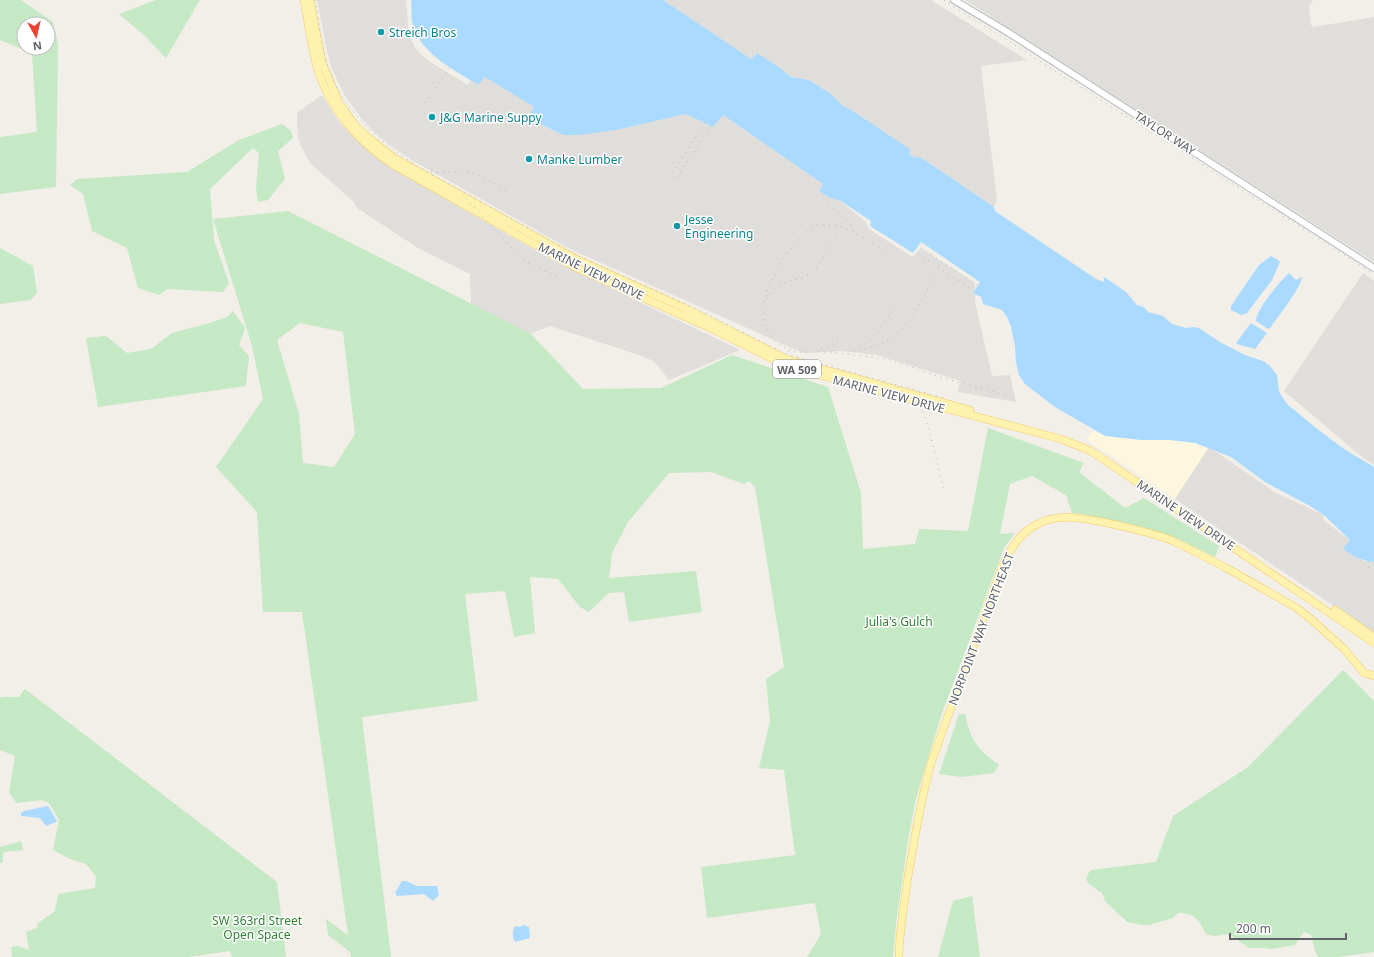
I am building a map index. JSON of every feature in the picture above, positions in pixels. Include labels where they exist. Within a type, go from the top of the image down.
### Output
[{"type":"main road","name":"MARINE VIEW DRIVE","points":[[304,0],[317,66],[325,88],[344,120],[359,138],[395,166],[575,267],[706,326],[783,364],[819,376],[1061,439],[1090,451],[1374,643]]},
{"type":"main road","name":"MARINE VIEW DRIVE","points":[[310,0],[322,62],[339,103],[355,125],[366,136],[381,149],[404,164],[576,259],[684,308],[786,359],[1056,433],[1085,444],[1128,471],[1374,637]]},
{"type":"main road","name":"NORPOINT WAY NORTHEAST","points":[[899,957],[904,903],[922,794],[1002,567],[1011,549],[1023,534],[1033,526],[1054,518],[1081,518],[1149,533],[1172,541],[1199,554],[1298,609],[1344,649],[1364,673],[1374,676]]},
{"type":"street","name":"TAYLOR WAY","points":[[954,0],[1009,33],[1374,268]]},
{"type":"shaded area","points":[[317,0],[406,0],[409,35],[416,49],[427,60],[468,85],[471,80],[478,85],[485,76],[534,107],[528,118],[563,135],[616,130],[686,114],[713,127],[723,115],[823,184],[819,191],[830,198],[839,200],[866,222],[869,229],[912,257],[921,248],[975,283],[975,302],[992,376],[1010,375],[1016,402],[958,392],[960,381],[877,355],[841,351],[803,353],[570,249],[415,162],[388,144],[374,132],[361,118],[344,94],[332,69]]},
{"type":"shaded area","points":[[663,0],[931,0],[1027,60],[981,66],[997,200],[994,207],[918,156],[915,158],[909,154],[911,151],[853,111],[843,106],[831,94],[809,80],[791,77],[780,68],[756,53],[751,60]]},
{"type":"shaded area","points":[[965,0],[1313,0],[1309,6],[1311,25],[1313,27],[1374,17],[1374,262]]},
{"type":"shaded area","points":[[322,95],[339,122],[347,131],[365,148],[393,169],[556,262],[740,350],[669,380],[651,360],[639,355],[550,326],[524,336],[471,311],[470,274],[418,248],[357,208],[354,202],[311,164],[298,137],[297,113]]},
{"type":"shaded area","points":[[1363,273],[1374,281],[1374,465],[1361,456],[1284,391]]},
{"type":"shaded area","points":[[1094,430],[1105,436],[1141,440],[1169,440],[1195,443],[1209,447],[1175,499],[1087,440]]},
{"type":"shaded area","points":[[1209,447],[1276,493],[1324,515],[1323,520],[1350,540],[1343,549],[1364,561],[1374,562],[1374,633],[1175,499]]},
{"type":"green space","points":[[0,0],[21,0],[44,16],[16,16],[16,46],[0,40]]},
{"type":"green space","points":[[156,0],[200,0],[166,58],[143,34],[119,14]]},
{"type":"green space","points":[[56,35],[58,44],[56,187],[0,194],[0,137],[37,132],[32,56],[56,56]]},
{"type":"green space","points":[[282,124],[291,131],[293,138],[278,151],[285,179],[268,200],[258,202],[256,188],[259,153],[253,148],[210,189],[214,240],[229,283],[223,292],[167,289],[159,295],[138,288],[127,248],[92,231],[83,194],[70,185],[77,179],[187,172],[239,140]]},
{"type":"green space","name":"Julia's Gulch","points":[[288,211],[531,334],[583,389],[661,388],[732,355],[828,387],[861,493],[863,549],[915,544],[919,529],[968,531],[988,428],[1084,463],[1079,472],[1125,508],[1144,498],[1219,546],[1215,557],[1174,537],[1082,514],[1072,513],[1066,495],[1032,476],[1010,484],[1000,534],[1015,533],[1004,548],[942,713],[922,778],[915,803],[907,847],[896,923],[893,957],[807,957],[821,934],[815,903],[707,918],[701,867],[795,855],[784,770],[759,768],[770,721],[766,679],[784,667],[755,487],[749,481],[744,484],[711,472],[669,473],[628,522],[612,553],[609,578],[696,571],[702,612],[629,622],[624,592],[609,593],[589,612],[580,607],[558,579],[530,577],[535,633],[514,637],[505,591],[465,594],[478,701],[362,717],[391,957],[351,957],[350,952],[328,935],[326,919],[348,935],[302,612],[263,612],[257,512],[216,467],[263,399],[252,346],[213,219]],"holes":[[[300,323],[343,332],[355,434],[334,467],[303,463],[299,414],[277,340]]]},
{"type":"green space","points":[[0,248],[33,266],[37,292],[31,300],[0,304]]},
{"type":"green space","points":[[233,311],[245,328],[239,345],[249,356],[246,386],[98,407],[86,338],[106,336],[127,353],[151,349],[172,333],[227,317]]},
{"type":"green space","points":[[1343,670],[1374,701],[1374,952],[1338,957],[1318,957],[1311,935],[1304,932],[1295,945],[1272,949],[1249,948],[1229,934],[1214,936],[1206,934],[1196,918],[1184,913],[1178,913],[1173,918],[1149,925],[1127,922],[1105,901],[1102,893],[1089,884],[1086,879],[1090,870],[1156,862],[1173,816],[1248,767]]},
{"type":"green space","name":"SW 363rd Street Open Space","points":[[25,689],[277,882],[286,957],[232,957],[230,951],[188,957],[12,957],[11,947],[18,946],[29,950],[26,932],[37,928],[37,924],[55,911],[58,894],[95,888],[96,877],[86,864],[70,859],[53,850],[59,820],[49,803],[42,800],[16,803],[9,792],[15,756],[0,750],[0,698],[19,697]]},
{"type":"green space","points":[[959,714],[965,714],[976,744],[985,754],[999,765],[994,773],[962,777],[939,774]]},
{"type":"green space","points":[[21,841],[23,850],[3,852],[3,862],[0,863],[0,847]]},
{"type":"green space","points":[[972,896],[980,957],[938,957],[953,901]]},
{"type":"water","points":[[411,0],[663,0],[751,59],[757,53],[791,77],[809,80],[831,94],[843,106],[853,111],[911,150],[909,154],[915,158],[918,156],[929,163],[994,207],[995,211],[1096,279],[1104,282],[1104,277],[1126,292],[1137,305],[1144,307],[1148,312],[1163,316],[1172,324],[1186,328],[1199,328],[1220,342],[1245,355],[1263,361],[1270,366],[1277,375],[1279,392],[1287,404],[1344,449],[1374,467],[1374,562],[1357,558],[1343,549],[1350,540],[1324,515],[1265,482],[1231,457],[1195,443],[1105,436],[1055,407],[1025,384],[1019,375],[1016,363],[1015,346],[1007,317],[1002,310],[983,304],[981,297],[973,293],[980,282],[921,242],[913,253],[870,226],[871,221],[839,200],[830,198],[819,191],[823,184],[723,115],[713,127],[686,114],[616,130],[579,135],[563,135],[528,118],[534,107],[485,77],[478,85],[439,60],[422,43],[416,33],[412,22]]},
{"type":"water","points":[[1271,256],[1280,262],[1272,280],[1247,313],[1241,315],[1231,310],[1231,306],[1259,265]]},
{"type":"water","points":[[1289,273],[1296,280],[1302,277],[1301,282],[1288,303],[1268,329],[1256,321],[1257,316],[1269,296]]},
{"type":"water","points":[[1251,323],[1267,333],[1255,349],[1236,343]]},
{"type":"water","points":[[48,806],[57,821],[46,826],[40,818],[21,816],[21,813],[24,811]]},
{"type":"water","points":[[402,881],[406,881],[417,886],[437,886],[439,895],[433,901],[424,894],[397,896],[395,893]]},
{"type":"water","points":[[524,925],[529,927],[530,938],[515,942],[513,938],[513,931],[515,926],[520,927]]},
{"type":"railway","points":[[315,0],[326,59],[332,78],[339,92],[348,105],[370,130],[409,161],[578,256],[699,310],[786,354],[944,398]]},
{"type":"railway","points":[[944,0],[1374,274]]},
{"type":"railway","points":[[425,103],[453,62]]},
{"type":"railway","points":[[672,173],[710,115]]},
{"type":"railway","points":[[677,177],[717,117]]},
{"type":"railway","points":[[431,172],[460,172],[476,174],[510,193]]},
{"type":"railway","points":[[462,194],[520,257],[528,263],[557,277]]},
{"type":"railway","points":[[828,205],[843,216],[855,231]]},
{"type":"railway","points":[[791,350],[779,344],[770,334],[764,322],[763,308],[764,299],[773,278],[794,244],[801,236],[816,226],[831,225],[858,234],[890,255]]},
{"type":"railway","points":[[767,299],[772,291],[778,286],[802,278],[814,270],[836,236]]},
{"type":"railway","points":[[921,248],[977,285]]},
{"type":"railway","points":[[918,254],[973,290]]},
{"type":"railway","points":[[853,351],[870,348],[895,335],[912,316],[934,277]]},
{"type":"railway","points":[[860,348],[875,336],[895,307]]},
{"type":"railway","points":[[821,349],[839,340],[854,324]]},
{"type":"railway","points":[[788,351],[830,352],[887,359],[943,378],[1013,397]]},
{"type":"railway","points":[[897,387],[915,401],[923,411],[944,491]]},
{"type":"railway","points":[[1368,543],[1369,571]]},
{"type":"place","name":"Streich Bros","points":[[381,32]]},
{"type":"place","name":"J&G Marine Suppy","points":[[432,117]]},
{"type":"place","name":"Manke Lumber","points":[[529,159]]},
{"type":"place","name":"Jesse Engineering","points":[[677,226]]}]
